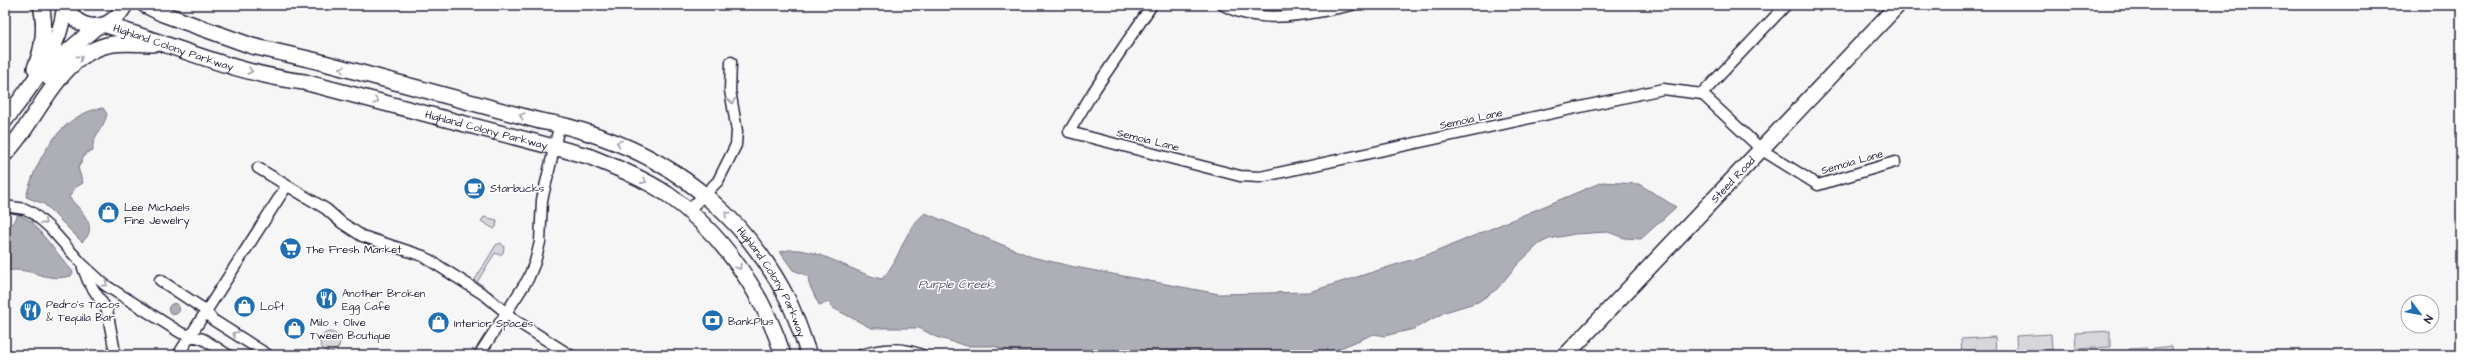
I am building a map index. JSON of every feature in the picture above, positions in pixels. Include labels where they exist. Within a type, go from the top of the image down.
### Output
[{"type":"street","points":[[22,98],[41,54],[44,35],[40,5]]},
{"type":"street","points":[[5,120],[22,98],[53,51],[63,21],[65,5]]},
{"type":"street","name":"Highland Colony Parkway","points":[[65,5],[70,15],[78,23],[102,26],[154,39],[212,62],[277,78],[304,82],[588,156],[624,170],[667,194],[688,211],[718,240],[758,297],[776,333],[783,355]]},
{"type":"street","points":[[5,153],[65,54],[120,14],[125,5]]},
{"type":"street","name":"Highland Colony Parkway","points":[[145,5],[162,14],[252,46],[316,61],[540,121],[560,124],[623,145],[672,170],[704,194],[732,219],[761,255],[787,298],[809,355]]},
{"type":"street","points":[[171,5],[217,33]]},
{"type":"street","name":"Semoia Lane","points":[[1152,5],[1093,92],[1069,132],[1240,176],[1260,177],[1663,89],[1702,94],[1762,150],[1818,185],[1895,162]]},
{"type":"street","points":[[1223,5],[1235,12],[1260,16],[1300,14],[1352,5]]},
{"type":"street","points":[[1702,94],[1786,5]]},
{"type":"street","name":"Steed Road","points":[[1566,355],[1898,5]]},
{"type":"street","points":[[5,153],[20,139],[57,82],[81,57],[112,44],[165,44]]},
{"type":"street","points":[[688,211],[718,181],[736,145],[737,131],[730,90],[731,62]]},
{"type":"street","points":[[479,355],[528,279],[535,262],[540,242],[542,200],[560,124]]},
{"type":"street","points":[[258,168],[286,187],[326,209],[342,223],[362,236],[422,256],[486,296],[506,312],[570,355]]},
{"type":"street","points":[[178,355],[205,310],[286,187]]},
{"type":"street","points":[[10,206],[33,213],[50,228],[82,264],[105,285],[181,333],[203,339],[228,355]]},
{"type":"street","points":[[82,264],[88,281],[107,310],[114,347]]},
{"type":"street","points":[[160,280],[205,310],[213,320],[268,355]]},
{"type":"street","points":[[861,355],[877,350],[906,349],[922,355]]},
{"type":"shaded area","points":[[484,217],[497,220],[496,227],[494,229],[481,221]]},
{"type":"shaded area","points":[[501,243],[504,247],[503,253],[500,255],[495,253],[477,282],[484,286],[483,289],[473,283],[496,245]]},
{"type":"shaded area","points":[[2110,331],[2110,347],[2076,349],[2075,333]]},
{"type":"shaded area","points":[[330,332],[337,335],[340,342],[337,349],[330,352],[323,349],[320,342],[323,335]]},
{"type":"shaded area","points":[[2051,334],[2052,350],[2017,352],[2016,336]]},
{"type":"shaded area","points":[[1995,337],[1996,353],[1962,355],[1961,339]]},
{"type":"shaded area","points":[[2172,346],[2173,355],[2129,355],[2129,349],[2147,348],[2147,351],[2154,350],[2154,348]]},
{"type":"water","points":[[103,108],[107,114],[94,141],[93,151],[86,153],[78,168],[83,183],[76,187],[69,197],[83,213],[89,224],[87,236],[82,242],[44,204],[26,197],[36,168],[52,140],[63,128],[75,119],[88,112]]},
{"type":"water","name":"Purple Creek","points":[[1602,182],[1639,184],[1676,207],[1641,239],[1624,238],[1608,232],[1575,234],[1549,239],[1539,244],[1517,265],[1497,289],[1478,302],[1445,312],[1414,329],[1384,336],[1374,334],[1324,355],[1021,355],[993,346],[967,346],[936,337],[919,328],[871,328],[831,307],[830,302],[819,305],[809,284],[808,276],[793,270],[780,252],[792,250],[817,254],[870,276],[882,279],[894,263],[912,228],[925,213],[1032,257],[1075,267],[1219,294],[1309,292],[1433,253]]},
{"type":"water","points":[[18,214],[32,222],[73,272],[71,276],[61,278],[15,270],[5,271],[5,228],[14,223]]},
{"type":"water","points":[[174,303],[178,305],[180,309],[178,313],[174,315],[170,313],[168,309],[170,305]]},
{"type":"place","name":"Starbucks","points":[[475,188]]},
{"type":"place","name":"Lee Michaels Fine Jewelry","points":[[108,213]]},
{"type":"place","name":"The Fresh Market","points":[[291,249]]},
{"type":"place","name":"Another Broken Egg Cafe","points":[[327,299]]},
{"type":"place","name":"Loft","points":[[244,306]]},
{"type":"place","name":"Pedro's Tacos & Tequila Bar","points":[[31,310]]},
{"type":"place","name":"BankPlus","points":[[712,321]]},
{"type":"place","name":"Interior Spaces","points":[[439,323]]},
{"type":"place","name":"Milo + Olive Tween Boutique","points":[[294,328]]}]
